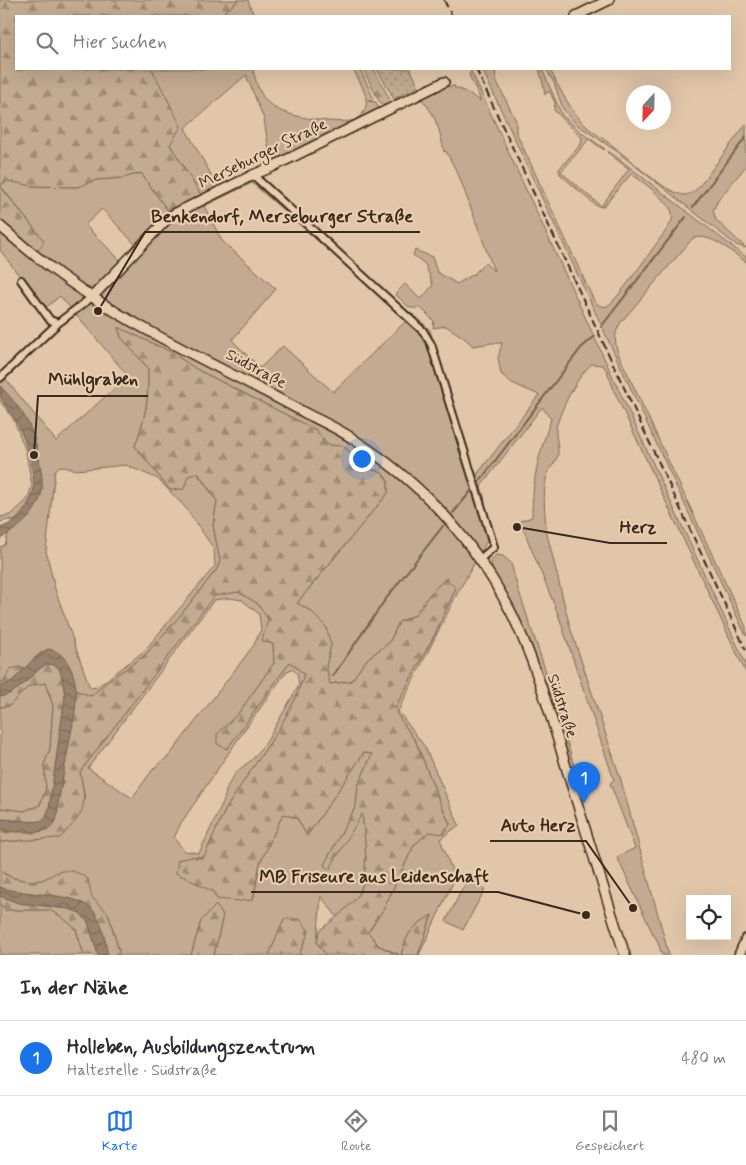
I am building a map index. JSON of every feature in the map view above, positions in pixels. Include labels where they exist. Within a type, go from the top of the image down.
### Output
[{"type":"main road","points":[[578,15],[609,0]]},
{"type":"main road","name":"Merseburger Straße","points":[[92,297],[170,216],[444,82]]},
{"type":"main road","name":"Südstraße","points":[[0,226],[60,276],[92,297],[149,331],[355,439],[397,469],[435,504],[467,541],[480,559],[511,612],[530,656],[625,955]]},
{"type":"main road","points":[[739,955],[746,939]]},
{"type":"street","points":[[253,175],[424,330],[431,344],[494,547],[480,559]]},
{"type":"street","points":[[20,280],[50,320],[58,323]]},
{"type":"street","points":[[2,376],[58,323],[92,297]]},
{"type":"green space","points":[[0,0],[239,0],[220,15],[15,15],[15,70],[153,70],[181,126],[170,145],[201,195],[168,211],[141,173],[122,178],[96,180],[77,187],[33,186],[8,181],[0,185]]},
{"type":"green space","points":[[239,0],[248,0],[254,15],[220,15]]},
{"type":"green space","points":[[152,70],[253,70],[262,94],[272,106],[279,110],[299,117],[325,121],[347,121],[355,120],[365,110],[366,96],[354,70],[360,70],[373,97],[372,100],[367,101],[376,102],[379,109],[271,164],[264,119],[246,75],[185,128],[218,187],[201,195],[170,145],[156,77]]},
{"type":"green space","points":[[364,70],[375,70],[391,105],[386,107],[379,101]]},
{"type":"green space","points":[[378,70],[411,70],[419,86],[394,99]]},
{"type":"green space","points":[[482,70],[495,70],[496,80],[516,121],[516,132],[594,301],[598,304],[607,306],[618,295],[672,221],[672,213],[661,198],[631,174],[602,207],[595,205],[560,174],[559,169],[581,144],[582,138],[554,110],[555,103],[550,92],[547,92],[545,95],[539,70],[542,70],[562,115],[582,133],[605,149],[589,139],[561,172],[601,206],[629,169],[607,152],[610,152],[746,257],[746,262],[714,241],[700,237],[693,238],[621,322],[617,329],[616,347],[746,627],[746,636]]},
{"type":"green space","points":[[547,70],[550,70],[566,100],[587,127],[668,189],[685,195],[692,193],[698,188],[746,124],[746,166],[719,199],[713,210],[716,220],[746,248],[736,245],[615,150],[576,124],[563,109],[554,83]]},
{"type":"green space","points":[[471,71],[746,664],[746,673],[616,395],[607,371],[603,365],[592,364],[581,376],[570,393],[556,428],[558,455],[545,483],[544,505],[547,534],[570,627],[620,777],[669,955],[662,955],[657,940],[617,857],[635,848],[610,783],[614,780],[558,614],[520,521],[532,517],[533,491],[537,467],[551,419],[542,407],[481,486],[485,500],[483,501],[475,477],[539,395],[512,383],[501,374],[498,358],[502,343],[473,346],[446,326],[433,328],[434,321],[421,308],[410,308],[395,294],[405,284],[420,299],[433,285],[425,264],[413,255],[415,250],[432,257],[437,272],[457,284],[474,274],[485,263],[494,271],[459,176],[446,151],[444,152],[433,115],[419,97],[440,87],[455,86],[480,101],[469,75]]},
{"type":"green space","points":[[141,173],[168,211],[167,223],[176,215],[250,180],[322,241],[320,242],[252,183],[204,206],[222,241],[276,289],[232,340],[260,368],[283,346],[333,392],[413,314],[430,330],[487,535],[487,541],[458,592],[398,711],[425,747],[459,825],[440,839],[455,878],[419,955],[432,915],[419,923],[411,931],[401,955],[379,946],[368,932],[383,910],[414,845],[429,832],[450,824],[416,742],[395,708],[435,634],[456,588],[446,578],[430,594],[415,615],[399,622],[389,643],[368,658],[351,681],[330,684],[326,666],[331,645],[311,611],[297,603],[388,493],[388,481],[382,473],[368,468],[363,459],[353,455],[343,446],[327,445],[316,430],[196,369],[171,352],[118,327],[121,337],[148,368],[146,408],[135,446],[170,490],[188,476],[197,473],[217,501],[213,525],[220,561],[217,569],[179,617],[144,656],[108,681],[91,696],[65,687],[61,670],[0,682],[0,547],[5,545],[12,519],[0,522],[0,517],[11,515],[27,500],[32,486],[26,452],[14,420],[0,401],[0,372],[56,441],[128,376],[60,296],[44,309],[0,250],[0,220],[14,233],[44,241],[0,185],[8,181],[33,186],[77,187],[96,180],[122,178]],"holes":[[[102,209],[136,245],[120,260],[85,225]],[[126,465],[158,479],[185,507],[214,549],[215,566],[139,655],[97,687],[90,688],[55,589],[46,551],[55,470],[60,466],[76,470]]]},
{"type":"green space","points":[[0,186],[44,241],[35,252],[0,220]]},
{"type":"green space","points":[[118,327],[171,352],[196,369],[316,430],[327,445],[343,446],[353,455],[363,459],[368,468],[382,473],[388,481],[388,493],[297,603],[311,611],[326,627],[331,645],[326,666],[330,684],[351,681],[368,658],[389,643],[399,622],[415,615],[430,594],[446,578],[456,588],[435,634],[395,708],[416,742],[450,824],[444,834],[429,832],[414,845],[383,910],[368,932],[379,946],[398,955],[326,955],[317,943],[319,931],[357,897],[364,880],[366,857],[362,814],[329,870],[324,865],[356,806],[358,786],[372,754],[364,753],[307,836],[297,818],[283,814],[260,863],[253,900],[217,899],[212,891],[176,873],[178,860],[204,857],[225,811],[290,709],[304,674],[290,662],[227,749],[217,744],[217,734],[238,714],[274,663],[273,644],[262,641],[268,619],[257,603],[238,592],[214,596],[80,772],[84,802],[82,809],[80,815],[60,838],[0,842],[0,808],[24,811],[40,805],[46,789],[44,765],[50,749],[53,705],[45,683],[29,686],[9,706],[0,707],[0,682],[3,683],[10,669],[20,667],[33,673],[43,664],[51,662],[61,670],[65,687],[91,696],[108,681],[144,656],[179,617],[217,569],[220,561],[213,525],[217,501],[198,473],[188,476],[184,489],[170,490],[135,446],[146,408],[148,368],[121,337]]},
{"type":"green space","points":[[496,555],[503,556],[511,563],[552,690],[582,793],[580,793],[575,784],[507,598],[492,570],[491,560]]},
{"type":"green space","points":[[238,592],[257,603],[269,619],[262,641],[273,643],[274,663],[238,714],[217,734],[227,749],[290,662],[304,674],[290,710],[225,811],[204,857],[191,857],[253,900],[260,863],[283,814],[297,818],[307,836],[364,753],[372,754],[358,786],[356,806],[324,865],[329,869],[362,813],[366,865],[359,894],[337,917],[321,896],[317,943],[326,955],[299,955],[309,931],[284,919],[269,955],[214,955],[223,915],[201,921],[191,955],[120,955],[108,913],[61,871],[42,880],[32,881],[14,878],[0,870],[0,842],[28,840],[85,799],[80,772],[214,595]],"holes":[[[230,598],[242,600],[259,614],[261,629],[254,645],[169,756],[154,768],[132,798],[88,768],[214,600]],[[292,669],[297,673],[299,685],[267,741],[253,759],[237,771],[227,787],[224,800],[199,853],[184,851],[174,838],[181,823],[245,729],[287,671]]]},
{"type":"green space","points":[[45,683],[53,705],[50,749],[44,765],[46,789],[39,806],[24,811],[0,808],[0,707],[9,706],[29,686]]},
{"type":"green space","points":[[0,870],[14,878],[31,881],[41,880],[63,871],[78,873],[88,879],[92,898],[108,913],[120,955],[84,955],[76,929],[50,910],[5,910],[0,904]]},
{"type":"green space","points":[[467,880],[485,889],[463,930],[446,921]]},
{"type":"green space","points":[[0,904],[6,910],[50,910],[62,917],[76,929],[84,955],[0,955]]},
{"type":"green space","points":[[216,905],[223,915],[214,955],[191,955],[201,921]]},
{"type":"green space","points":[[432,915],[418,955],[401,955],[411,931],[419,923]]},
{"type":"green space","points":[[284,919],[300,919],[309,931],[299,955],[269,955]]},
{"type":"water","points":[[0,386],[29,424],[39,457],[42,484],[39,501],[34,511],[21,525],[0,539],[0,528],[12,522],[24,511],[33,492],[34,482],[32,466],[22,433],[2,398]]},
{"type":"water","points":[[48,649],[55,651],[65,659],[72,671],[76,690],[76,704],[57,818],[52,827],[43,831],[0,831],[0,819],[40,821],[45,817],[49,808],[65,697],[59,668],[46,664],[19,688],[0,697],[0,687],[13,680],[35,658]]},
{"type":"water","points":[[0,887],[65,898],[88,906],[96,914],[100,923],[108,955],[98,955],[88,922],[80,913],[69,909],[18,903],[0,896]]},
{"type":"waterway","points":[[693,207],[746,137]]},
{"type":"waterway","points":[[601,327],[686,217]]},
{"type":"waterway","points":[[479,482],[581,348],[595,336]]},
{"type":"waterway","points":[[453,513],[472,490]]},
{"type":"waterway","points":[[333,676],[385,600],[443,526]]},
{"type":"railway","points":[[444,0],[452,15]]},
{"type":"railway","points":[[476,70],[746,650]]},
{"type":"place","name":"Benkendorf, Merseburger Straße","points":[[98,311]]},
{"type":"place","name":"Mühlgraben","points":[[34,455]]},
{"type":"place","name":"Herz","points":[[517,527]]},
{"type":"place","name":"Holleben, Ausbildungszentrum","points":[[584,803]]},
{"type":"place","name":"Auto Herz","points":[[633,908]]},
{"type":"place","name":"MB Friseure aus Leidenschaft","points":[[586,915]]}]
